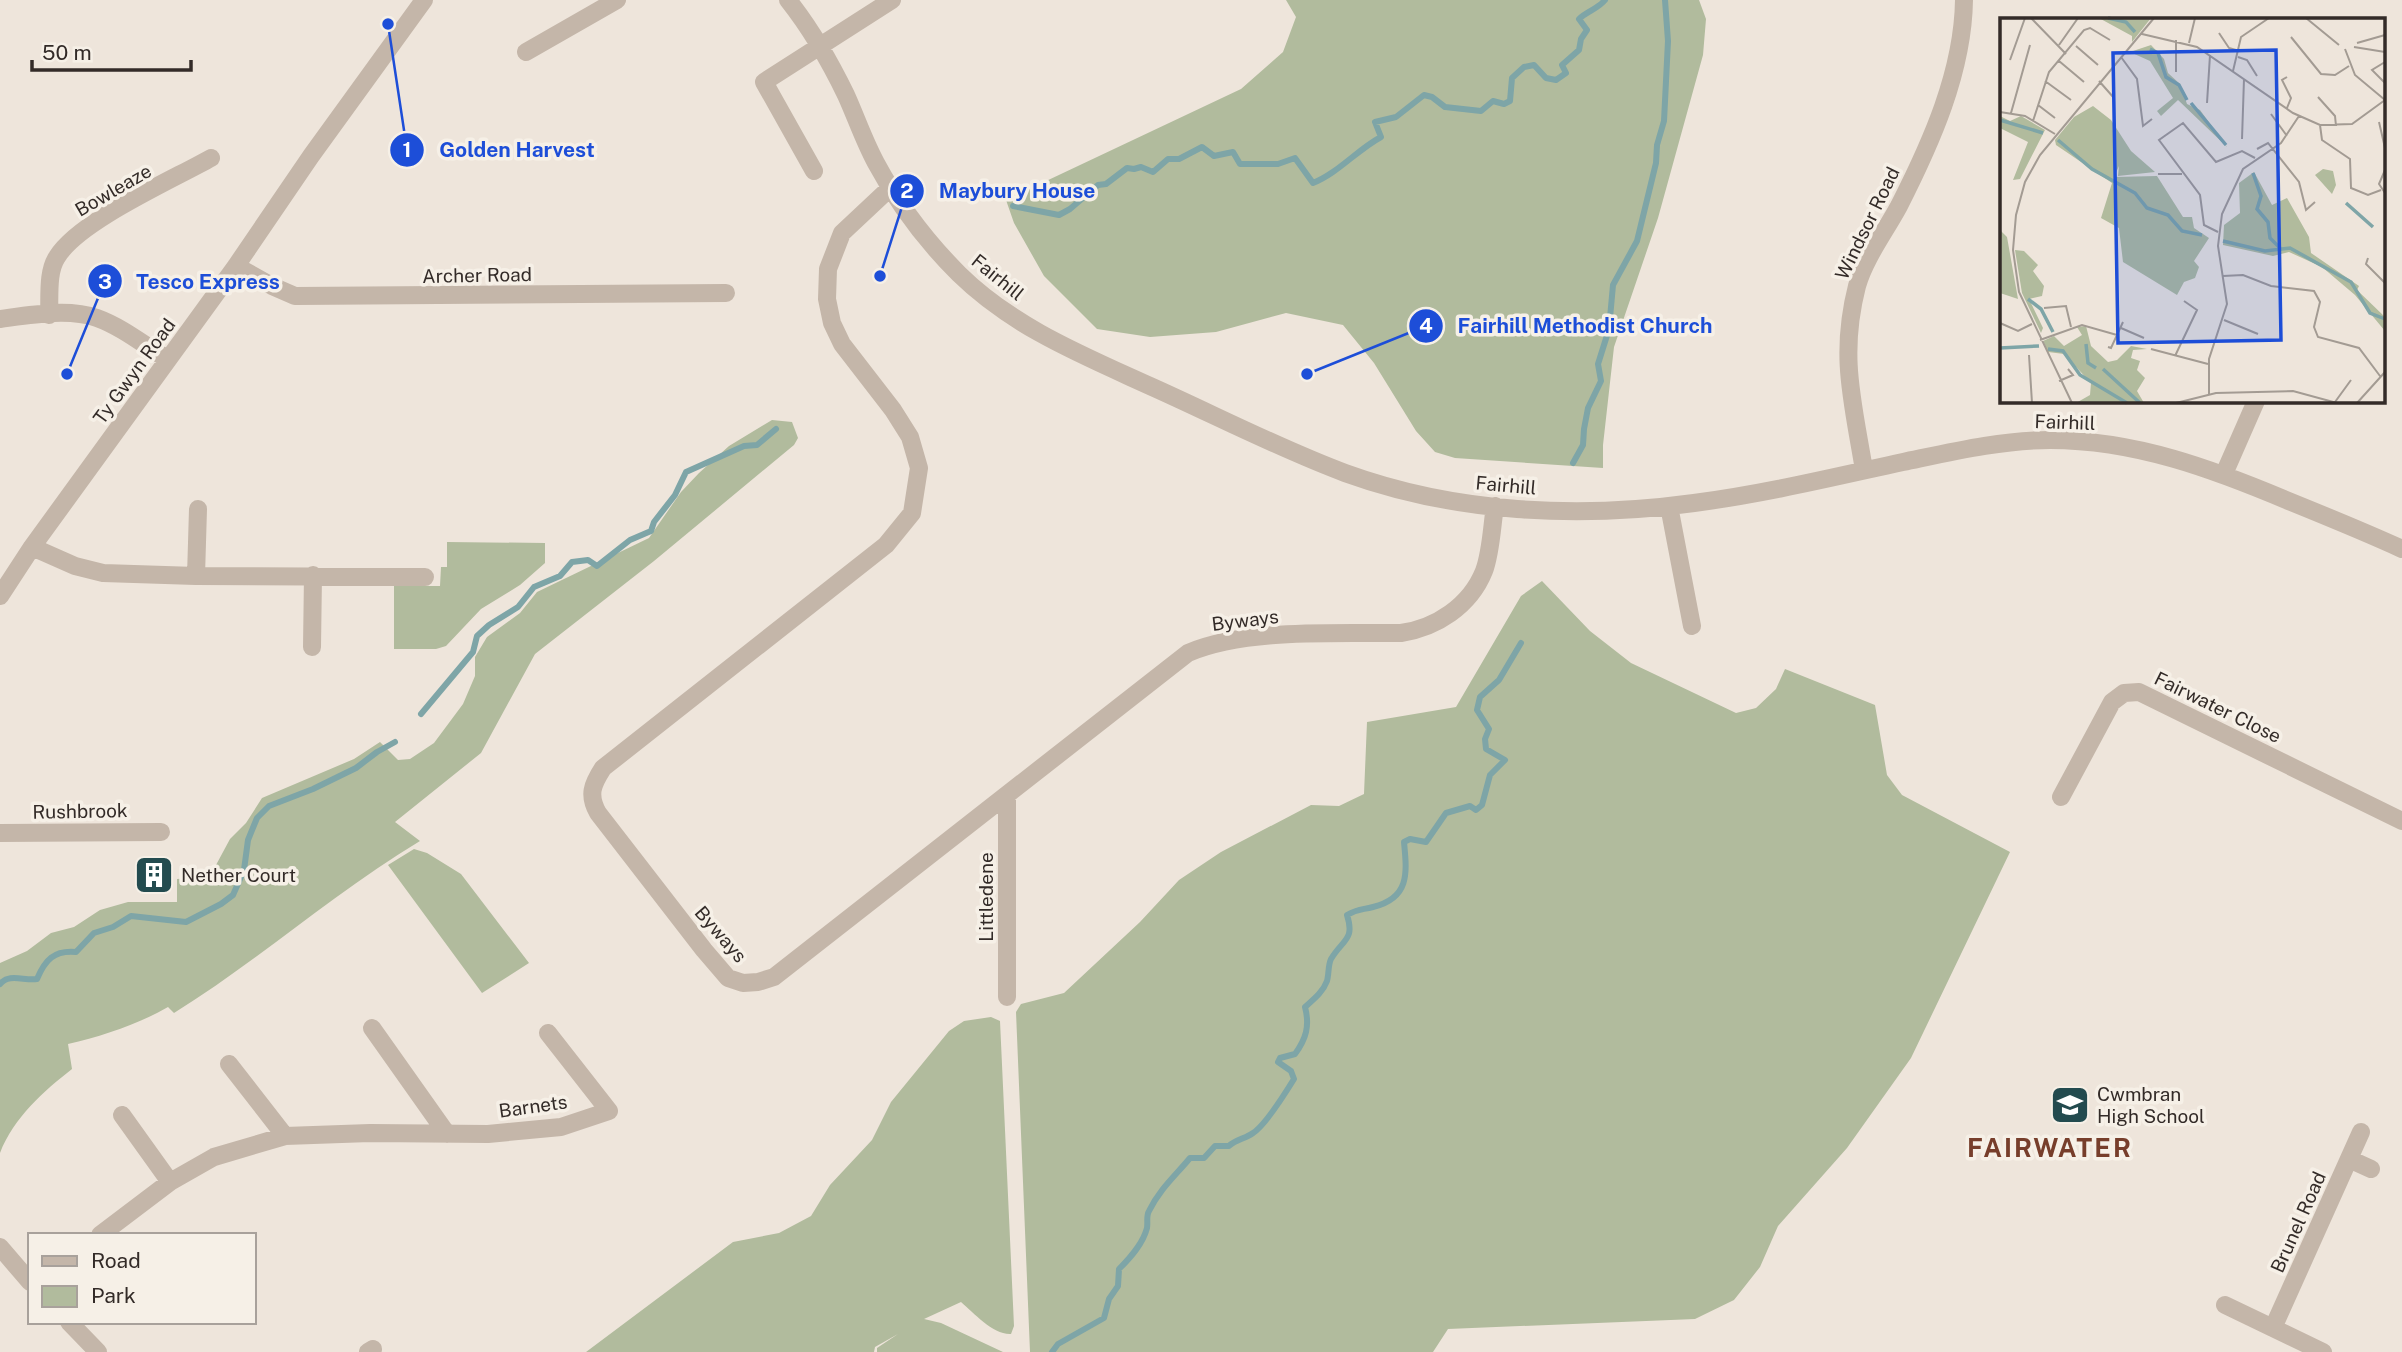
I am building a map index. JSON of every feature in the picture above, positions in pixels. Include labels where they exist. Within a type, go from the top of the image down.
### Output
[{"type":"street","name":"Ty Gwyn Road","points":[[0,596],[32,547],[236,266],[311,156],[424,0]]},
{"type":"street","points":[[526,52],[617,0]]},
{"type":"street","name":"Fairhill","points":[[788,0],[821,47],[890,188],[912,221],[957,272],[978,291],[1037,333],[1225,422],[1347,473],[1400,490],[1460,502],[1542,510],[1612,511],[1706,501],[1959,450],[2048,440],[2095,443],[2180,459],[2224,474],[2402,549]]},
{"type":"street","points":[[814,172],[764,82],[892,0]]},
{"type":"street","name":"Windsor Road","points":[[1864,470],[1852,405],[1847,353],[1853,305],[1858,283],[1869,258],[1917,168],[1947,95],[1964,22],[1964,0]]},
{"type":"street","name":"Bowleaze","points":[[49,315],[50,283],[56,258],[72,239],[91,224],[211,158]]},
{"type":"street","name":"Byways","points":[[890,188],[842,233],[828,269],[827,299],[832,323],[842,344],[910,437],[919,468],[912,513],[886,545],[603,768],[592,785],[591,801],[598,813],[728,978],[743,983],[774,977],[1188,653],[1212,643],[1243,638],[1401,633],[1420,630],[1438,622],[1472,593],[1485,570],[1495,506]]},
{"type":"street","name":"Archer Road","points":[[236,266],[295,296],[726,293]]},
{"type":"street","points":[[0,318],[77,314],[95,318],[116,327],[167,359]]},
{"type":"street","points":[[2224,474],[2256,402]]},
{"type":"street","points":[[1669,506],[1692,626]]},
{"type":"street","points":[[196,576],[198,509]]},
{"type":"street","points":[[32,547],[75,566],[103,573],[425,577]]},
{"type":"street","points":[[312,647],[313,575]]},
{"type":"street","name":"Fairwater Close","points":[[2062,797],[2112,702],[2124,693],[2138,692],[2402,821]]},
{"type":"street","name":"Littledene","points":[[1007,796],[1007,997]]},
{"type":"street","name":"Rushbrook","points":[[0,833],[161,832]]},
{"type":"street","points":[[372,1028],[447,1134]]},
{"type":"street","name":"Barnets","points":[[103,1233],[170,1182],[214,1157],[285,1136],[370,1133],[488,1134],[561,1127],[609,1111],[548,1033]]},
{"type":"street","points":[[229,1064],[285,1136]]},
{"type":"street","points":[[122,1115],[170,1182]]},
{"type":"street","name":"Brunel Road","points":[[2273,1328],[2361,1132]]},
{"type":"street","points":[[2349,1159],[2371,1169]]},
{"type":"street","points":[[0,1247],[28,1280]]},
{"type":"street","points":[[2225,1305],[2323,1352]]},
{"type":"street","points":[[71,1324],[98,1352]]},
{"type":"green space","points":[[1286,0],[1699,0],[1706,19],[1703,55],[1658,218],[1614,347],[1603,468],[1455,458],[1435,452],[1416,431],[1374,363],[1343,325],[1286,313],[1216,332],[1150,337],[1097,329],[1044,276],[1014,223],[1006,200],[1241,89],[1283,52],[1296,17]]},
{"type":"green space","points":[[772,420],[792,422],[798,438],[794,445],[654,561],[535,654],[481,753],[395,822],[420,841],[357,882],[174,1013],[168,1007],[119,1029],[68,1044],[72,1069],[22,1116],[0,1153],[0,963],[27,951],[51,933],[74,927],[100,910],[128,902],[177,902],[177,879],[204,877],[216,865],[230,839],[246,823],[262,798],[354,759],[380,742],[398,760],[410,759],[434,743],[463,704],[475,676],[475,657],[487,637],[520,613],[537,592],[649,538],[681,492],[699,473],[729,446]]},
{"type":"green space","points":[[447,542],[545,543],[545,563],[520,585],[481,609],[446,646],[436,649],[394,649],[394,586],[440,586],[441,567],[447,567]]},
{"type":"green space","points":[[1542,581],[1590,631],[1631,663],[1736,713],[1756,708],[1776,689],[1785,669],[1875,705],[1887,775],[1902,795],[2010,852],[1911,1058],[1847,1148],[1778,1226],[1760,1267],[1734,1300],[1695,1319],[1448,1329],[1433,1352],[1030,1352],[1016,1012],[1021,1004],[1064,993],[1140,922],[1179,880],[1221,852],[1311,805],[1339,806],[1364,794],[1367,722],[1456,707],[1521,596]]},
{"type":"green space","points":[[414,849],[427,853],[461,874],[529,963],[482,993],[388,865]]},
{"type":"green space","points":[[991,1017],[1000,1021],[1014,1326],[1011,1334],[997,1331],[961,1302],[924,1319],[941,1323],[1003,1352],[877,1352],[877,1348],[898,1334],[875,1347],[874,1352],[586,1352],[733,1242],[779,1233],[811,1216],[830,1185],[872,1140],[891,1102],[949,1031],[964,1021]]},
{"type":"waterway","points":[[1013,206],[1059,215],[1098,185],[1106,184],[1127,168],[1141,167],[1153,172],[1168,159],[1179,159],[1202,147],[1214,156],[1233,152],[1240,164],[1278,164],[1295,158],[1313,183],[1381,137],[1375,122],[1396,117],[1424,95],[1432,97],[1445,107],[1481,111],[1493,101],[1504,104],[1510,101],[1512,78],[1524,67],[1534,65],[1546,78],[1556,80],[1566,73],[1562,65],[1579,50],[1581,39],[1587,30],[1579,19],[1605,0]]},
{"type":"waterway","points":[[1573,463],[1583,445],[1588,408],[1601,381],[1598,364],[1609,329],[1613,285],[1637,241],[1656,163],[1657,145],[1664,121],[1668,41],[1665,0]]},
{"type":"waterway","points":[[421,714],[473,652],[477,636],[518,607],[534,587],[560,576],[572,562],[588,560],[597,566],[630,540],[651,531],[654,522],[675,495],[686,472],[744,446],[757,445],[776,429]]},
{"type":"waterway","points":[[1052,1352],[1058,1344],[1104,1318],[1109,1299],[1118,1286],[1119,1269],[1142,1240],[1153,1203],[1190,1158],[1204,1158],[1215,1146],[1229,1146],[1250,1135],[1281,1100],[1294,1079],[1291,1071],[1278,1062],[1280,1058],[1295,1054],[1302,1043],[1307,1026],[1305,1007],[1323,989],[1331,959],[1349,935],[1347,915],[1385,903],[1400,891],[1404,883],[1406,864],[1404,842],[1410,839],[1426,842],[1446,813],[1470,806],[1476,810],[1482,805],[1490,775],[1505,760],[1486,749],[1485,739],[1489,729],[1477,710],[1480,697],[1499,680],[1521,643]]},
{"type":"waterway","points":[[0,984],[12,978],[37,979],[43,966],[51,958],[62,953],[76,952],[94,933],[113,927],[131,916],[186,922],[221,904],[233,895],[244,870],[248,840],[257,818],[269,806],[356,768],[395,742]]},
{"type":"place","name":"Golden Harvest","points":[[388,24]]},
{"type":"place","name":"Maybury House","points":[[880,276]]},
{"type":"place","name":"Tesco Express","points":[[67,374]]},
{"type":"place","name":"Fairhill Methodist Church","points":[[1307,374]]},
{"type":"place","name":"Nether Court","points":[[154,875]]},
{"type":"place","name":"Cwmbran High School","points":[[2070,1105]]},
{"type":"district","name":"FAIRWATER","points":[[2050,1147]]}]
